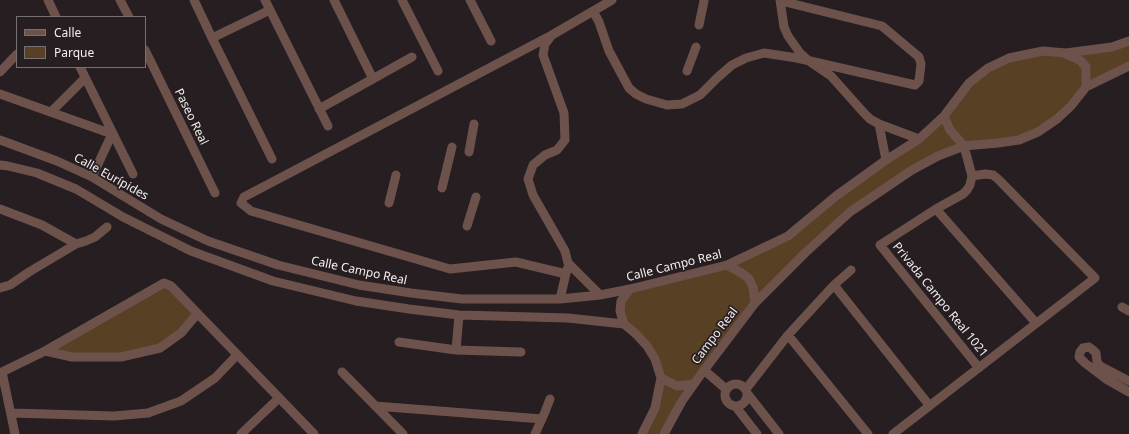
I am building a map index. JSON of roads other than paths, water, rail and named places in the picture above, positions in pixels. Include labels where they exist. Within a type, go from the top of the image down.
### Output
[{"type":"street","points":[[48,0],[54,16]]},
{"type":"street","points":[[120,0],[128,16]]},
{"type":"street","points":[[194,0],[272,159]]},
{"type":"street","points":[[265,0],[328,126]]},
{"type":"street","points":[[334,0],[373,79]]},
{"type":"street","points":[[402,0],[438,71]]},
{"type":"street","points":[[470,0],[491,41]]},
{"type":"street","points":[[566,274],[516,262],[450,269],[251,212],[241,203],[244,197],[552,35],[612,0]]},
{"type":"street","points":[[593,11],[599,22],[609,51],[629,88],[636,94],[667,105],[682,104],[700,95],[716,78],[732,65],[746,58],[764,53],[808,61],[915,85],[919,81],[921,64],[919,57],[882,26],[780,0],[784,27],[788,36],[800,53],[808,61],[831,76],[864,113],[879,124],[919,139]]},
{"type":"street","points":[[698,25],[704,1]]},
{"type":"street","points":[[212,38],[270,10]]},
{"type":"street","points":[[552,35],[545,44],[542,55],[564,113],[565,140],[557,150],[533,165],[528,179],[533,195],[565,251],[568,263],[560,299]]},
{"type":"street","name":"Calle Campo Real","points":[[208,241],[278,265],[359,285],[462,299],[560,299],[600,295],[630,289],[727,265],[788,236],[836,196],[886,160],[919,139],[944,116],[969,83],[988,68],[1009,58],[1042,51],[1066,53],[1112,47],[1129,42]]},
{"type":"street","points":[[687,71],[696,47]]},
{"type":"street","name":"Paseo Real","points":[[146,52],[215,193]]},
{"type":"street","points":[[1066,53],[1082,60],[1086,67],[1086,87]]},
{"type":"street","points":[[0,72],[16,55]]},
{"type":"street","points":[[319,108],[412,57]]},
{"type":"street","points":[[755,303],[805,253],[850,212],[912,170],[938,156],[964,146],[1019,140],[1038,132],[1057,119],[1071,106],[1086,87],[1129,66]]},
{"type":"street","points":[[80,68],[133,174]]},
{"type":"street","points":[[51,112],[85,78]]},
{"type":"street","points":[[0,94],[112,134]]},
{"type":"street","points":[[944,116],[950,130],[964,146],[972,176]]},
{"type":"street","points":[[469,152],[474,124]]},
{"type":"street","points":[[879,124],[886,160]]},
{"type":"street","points":[[92,178],[112,134]]},
{"type":"street","name":"Calle Eurípides","points":[[0,140],[57,161],[92,178],[161,219],[208,241]]},
{"type":"street","points":[[442,188],[452,147]]},
{"type":"street","points":[[0,165],[38,173],[76,189],[123,217],[191,251],[273,281],[341,297],[409,309],[459,315],[568,318],[624,324]]},
{"type":"street","name":"Privada Campo Real 1021","points":[[893,434],[979,368],[1036,322],[1095,278],[998,179],[993,175],[986,174],[972,176],[967,190],[880,246],[979,368]]},
{"type":"street","points":[[389,204],[396,175]]},
{"type":"street","points":[[467,226],[476,197]]},
{"type":"street","points":[[123,217],[131,202]]},
{"type":"street","points":[[0,209],[42,224],[76,244]]},
{"type":"street","points":[[936,209],[1036,322]]},
{"type":"street","points":[[0,288],[10,285],[76,244],[95,237],[107,226]]},
{"type":"street","points":[[568,263],[600,295]]},
{"type":"street","points":[[727,265],[743,274],[749,280],[753,287],[755,303]]},
{"type":"street","points":[[736,407],[743,404],[747,397],[746,391],[788,335],[834,285],[851,270]]},
{"type":"street","points":[[15,434],[12,413],[1,372],[45,351],[164,283],[171,286],[314,434]]},
{"type":"street","points":[[834,285],[929,405]]},
{"type":"street","points":[[630,289],[621,301],[620,311],[624,324],[647,346],[655,359],[661,378],[655,408],[642,434]]},
{"type":"street","name":"Campo Real","points":[[694,384],[755,303]]},
{"type":"street","points":[[45,351],[72,357],[121,357],[152,350],[160,348],[181,333],[197,314]]},
{"type":"street","points":[[456,350],[459,315]]},
{"type":"street","points":[[788,335],[868,434]]},
{"type":"street","points":[[399,342],[456,350],[521,352]]},
{"type":"street","points":[[1129,382],[1100,366],[1097,362],[1096,353],[1093,350],[1088,347],[1083,348],[1080,352],[1079,357],[1081,360],[1092,369],[1129,392]]},
{"type":"street","points":[[12,413],[114,416],[148,413],[181,401],[215,378],[237,355]]},
{"type":"street","points":[[704,370],[726,389]]},
{"type":"street","points":[[342,372],[403,434]]},
{"type":"street","points":[[661,378],[682,387],[694,384]]},
{"type":"street","points":[[664,434],[682,401],[694,384]]},
{"type":"street","points":[[757,434],[736,407],[732,406],[726,401],[724,393],[732,384],[743,386],[779,434]]},
{"type":"street","points":[[241,434],[279,398]]},
{"type":"street","points":[[535,434],[550,398]]},
{"type":"street","points":[[375,406],[542,419]]}]
